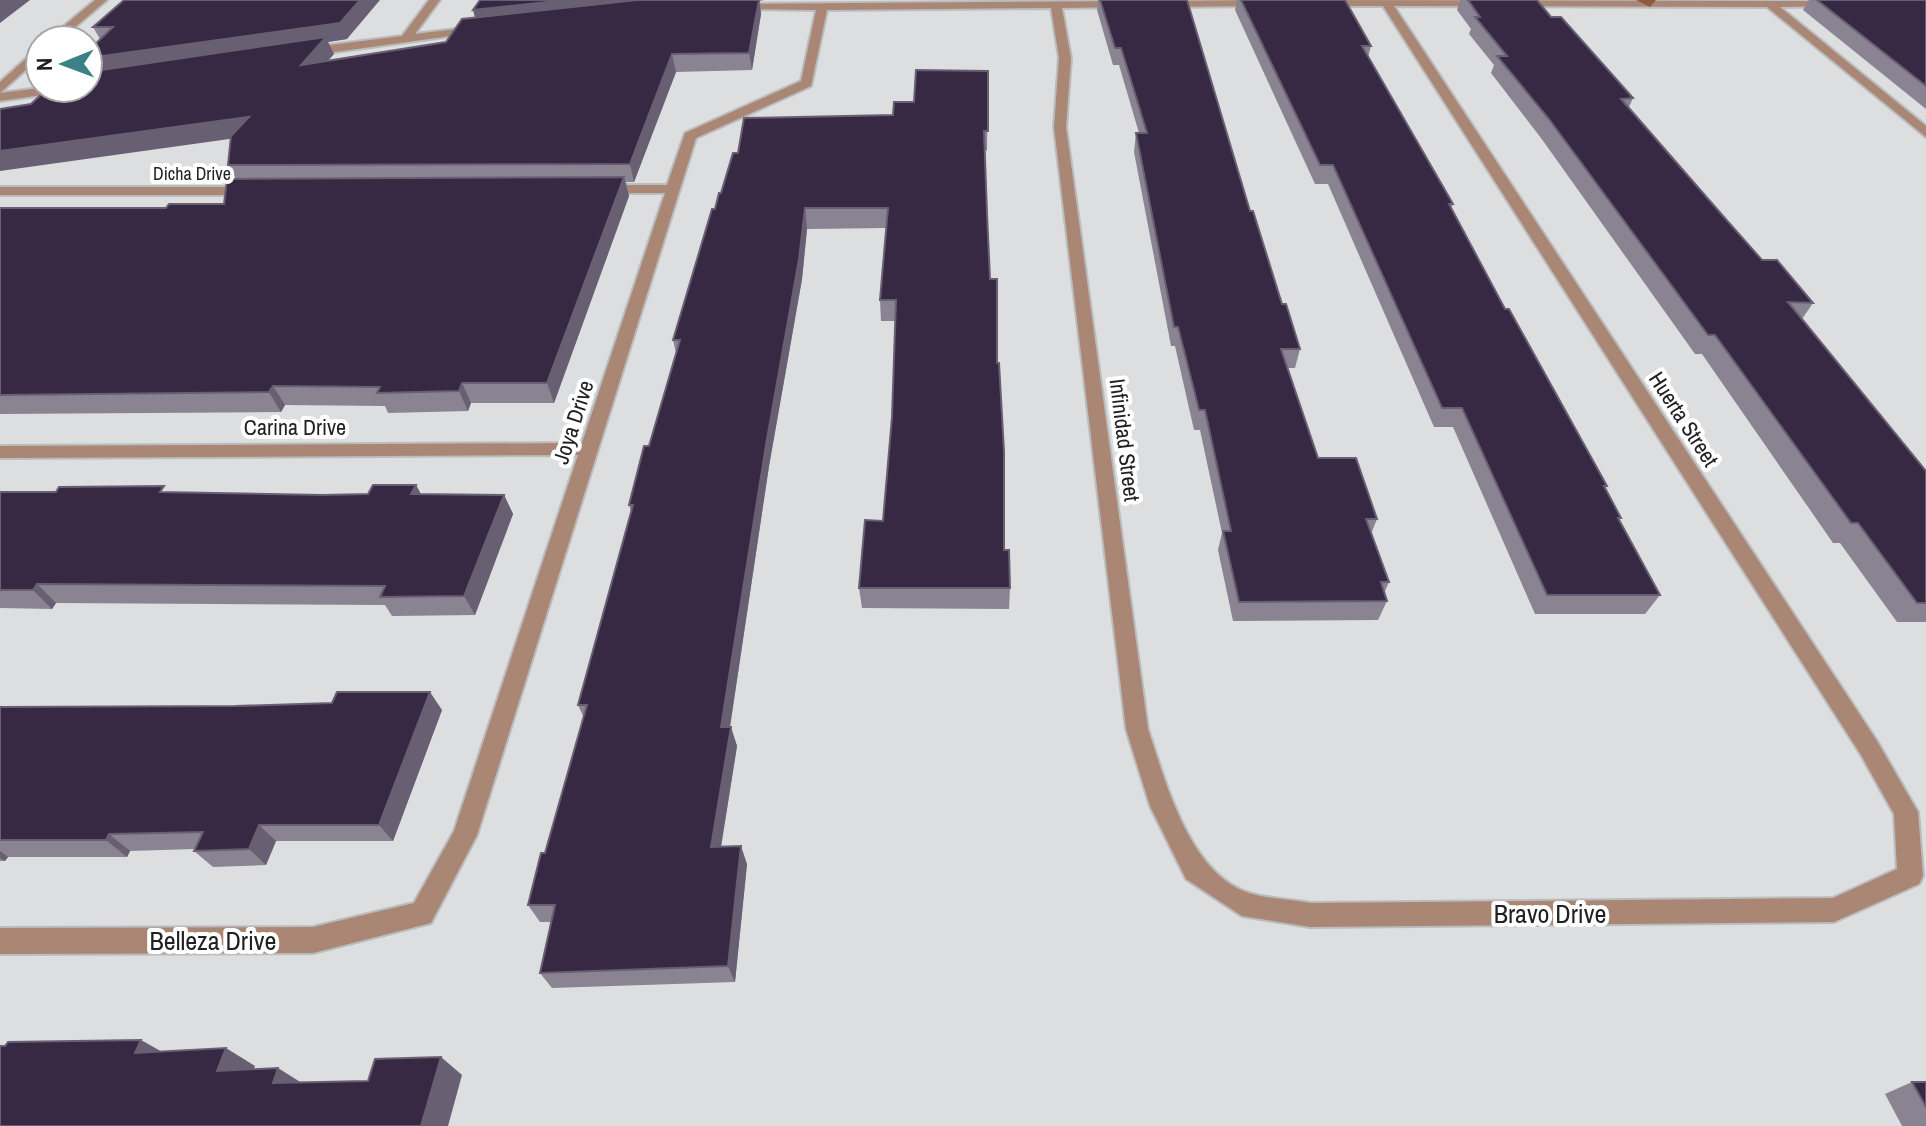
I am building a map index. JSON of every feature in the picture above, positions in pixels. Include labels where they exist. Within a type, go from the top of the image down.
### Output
[{"type":"street","points":[[73,24],[102,0]]},
{"type":"street","points":[[407,37],[435,0]]},
{"type":"street","name":"Huerta Street","points":[[1384,1],[1869,748],[1906,812],[1910,876]]},
{"type":"street","points":[[1302,3],[1648,1],[1848,4]]},
{"type":"street","points":[[1768,2],[1926,133]]},
{"type":"street","points":[[1148,4],[1271,3]]},
{"type":"street","name":"Infinidad Street","points":[[1056,4],[1065,58],[1060,127],[1137,729],[1162,806],[1195,871]]},
{"type":"street","points":[[717,8],[1133,4]]},
{"type":"street","name":"Joya Drive","points":[[422,914],[465,835],[690,136],[807,83],[822,5]]},
{"type":"street","points":[[286,55],[501,26]]},
{"type":"street","points":[[0,89],[24,66]]},
{"type":"street","points":[[0,97],[24,94]]},
{"type":"street","points":[[579,189],[673,189]]},
{"type":"street","name":"Dicha Drive","points":[[0,191],[265,191]]},
{"type":"street","points":[[10,210],[29,192]]},
{"type":"street","name":"Carina Drive","points":[[0,452],[590,449]]},
{"type":"street","name":"Bravo Drive","points":[[1195,871],[1242,904],[1310,915],[1834,910],[1910,876]]},
{"type":"street","name":"Belleza Drive","points":[[0,941],[313,940],[422,914]]},
{"type":"building","points":[[124,0],[360,0],[340,23],[104,56],[104,36],[113,27],[96,24]]},
{"type":"building","points":[[480,0],[567,0],[473,10]]},
{"type":"building","points":[[637,0],[759,0],[749,53],[672,54],[630,164],[228,165],[231,136],[249,117],[0,151],[0,109],[31,104],[104,104],[104,70],[326,37],[301,65],[446,42],[462,19]]},
{"type":"building","points":[[1100,0],[1187,0],[1250,211],[1253,211],[1282,304],[1286,304],[1300,349],[1281,349],[1318,458],[1356,458],[1377,519],[1366,519],[1389,582],[1381,582],[1387,601],[1239,602],[1223,531],[1231,531],[1205,410],[1199,410],[1178,327],[1174,327],[1136,133],[1147,133],[1121,48],[1115,48]]},
{"type":"building","points":[[1241,0],[1345,0],[1371,46],[1362,46],[1453,204],[1449,204],[1505,309],[1509,309],[1607,486],[1604,486],[1621,518],[1618,518],[1660,595],[1547,595],[1462,408],[1442,408],[1333,165],[1320,165]]},
{"type":"building","points":[[1468,0],[1537,0],[1551,17],[1561,17],[1633,98],[1621,99],[1723,216],[1762,260],[1777,260],[1813,303],[1788,302],[1926,471],[1926,603],[1917,603],[1858,523],[1851,523],[1715,335],[1708,335],[1549,119],[1497,56],[1507,56],[1475,17],[1480,17]]},
{"type":"building","points":[[1817,0],[1926,0],[1926,86]]},
{"type":"building","points":[[916,70],[988,71],[988,131],[984,131],[987,214],[990,279],[997,279],[997,363],[1004,451],[1004,550],[1009,550],[1010,588],[859,588],[865,520],[883,521],[892,417],[896,300],[880,300],[888,208],[805,208],[721,727],[731,727],[711,847],[741,846],[728,966],[540,973],[555,905],[528,905],[587,705],[578,705],[633,505],[629,505],[644,446],[649,446],[680,340],[673,340],[712,209],[715,209],[721,193],[733,153],[738,153],[744,118],[893,115],[894,102],[914,102]]},
{"type":"building","points":[[624,177],[547,383],[462,383],[459,391],[377,393],[380,387],[273,386],[269,392],[0,395],[0,208],[166,208],[169,204],[224,204],[227,179]]},
{"type":"building","points":[[373,485],[416,485],[411,494],[504,495],[464,596],[380,597],[385,586],[37,584],[33,590],[0,590],[0,492],[56,492],[59,487],[164,486],[160,492],[323,495],[368,494]]},
{"type":"building","points":[[337,692],[430,692],[379,825],[259,825],[249,849],[194,851],[203,832],[109,834],[106,840],[0,840],[0,707],[332,703]]},
{"type":"building","points":[[141,1040],[135,1053],[226,1048],[217,1071],[278,1068],[273,1083],[368,1081],[375,1059],[441,1057],[421,1126],[0,1126],[0,1046],[8,1042]]},
{"type":"building","points":[[1912,1082],[1926,1082],[1926,1107]]}]
